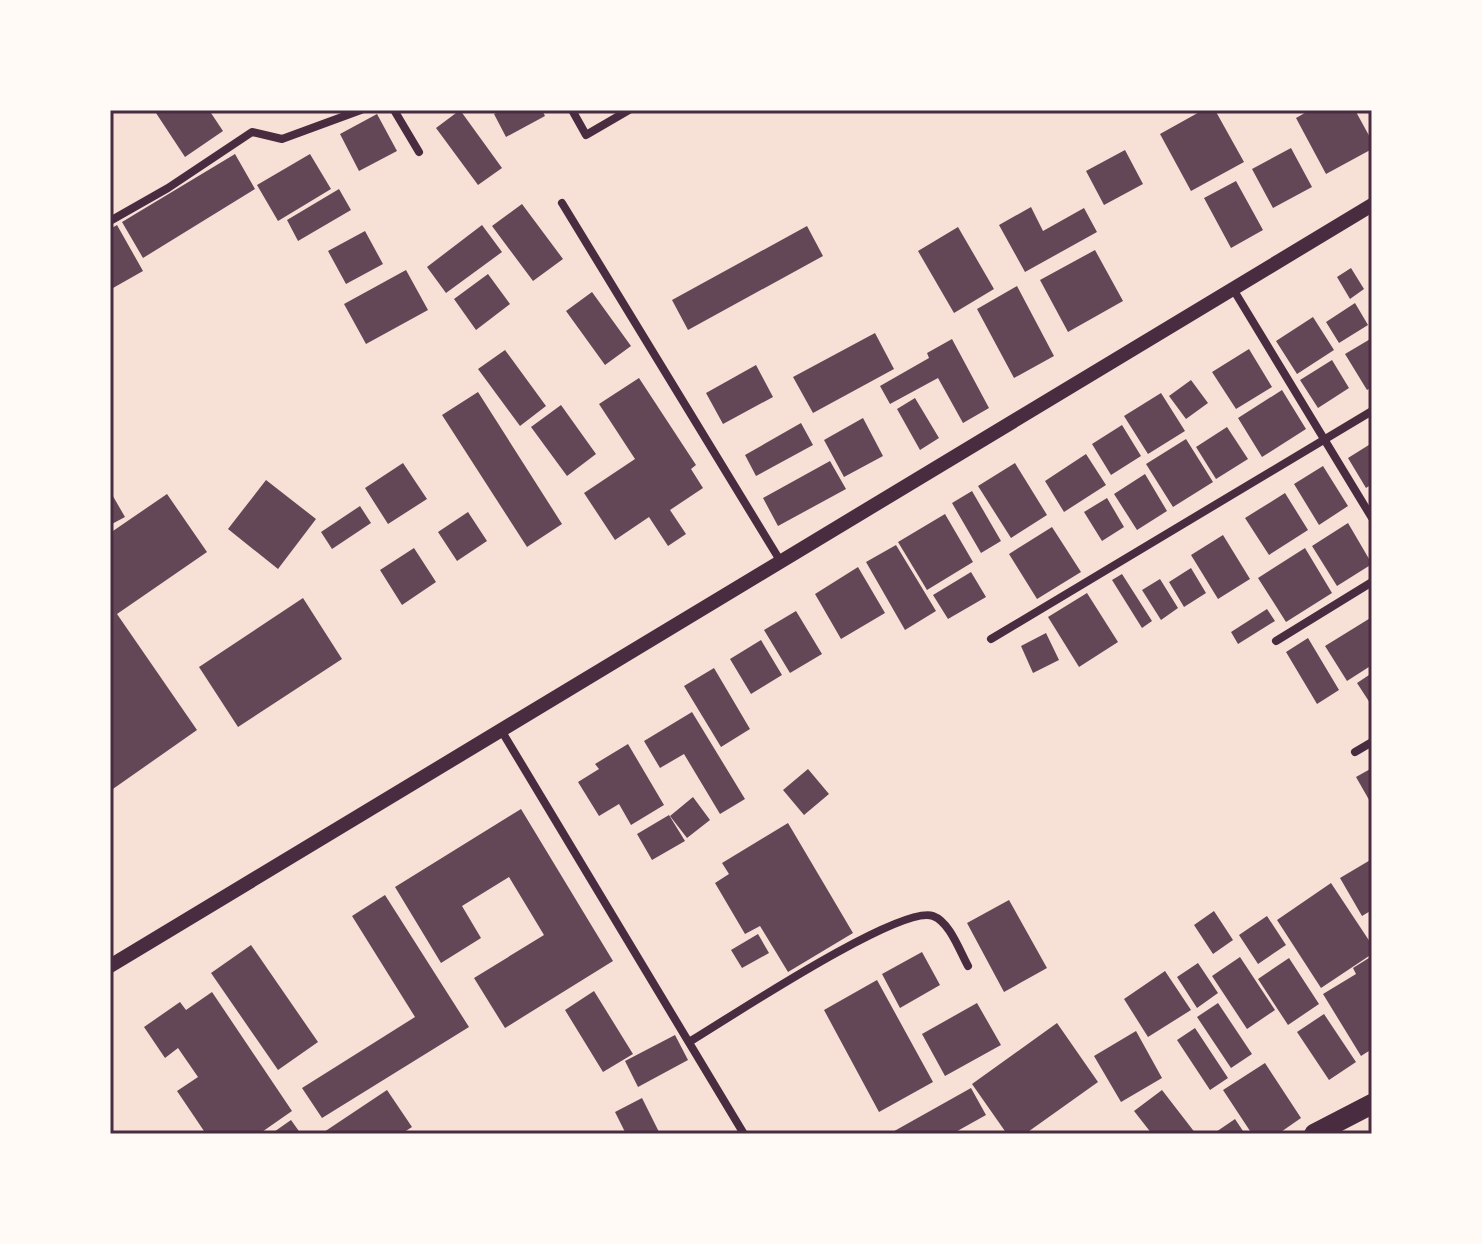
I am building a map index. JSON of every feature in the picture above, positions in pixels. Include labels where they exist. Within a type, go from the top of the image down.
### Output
[{"type":"main road","points":[[1314,1134],[1372,1104]]},
{"type":"street","points":[[110,221],[168,188],[252,132],[282,139],[361,110]]},
{"type":"street","points":[[394,110],[419,152]]},
{"type":"street","points":[[572,110],[586,135],[629,110]]},
{"type":"street","points":[[562,203],[781,562]]},
{"type":"street","points":[[110,966],[1372,205]]},
{"type":"street","points":[[1233,289],[1372,518]]},
{"type":"street","points":[[991,639],[1372,411]]},
{"type":"street","points":[[1276,641],[1372,582]]},
{"type":"street","points":[[501,730],[744,1134]]},
{"type":"street","points":[[1355,752],[1372,742]]},
{"type":"street","points":[[689,1042],[862,938],[919,915],[937,917],[943,923],[968,966]]},
{"type":"building","points":[[154,110],[209,110],[223,131],[185,157]]},
{"type":"building","points":[[460,110],[502,168],[478,185],[436,128]]},
{"type":"building","points":[[502,110],[542,110],[545,116],[506,137],[494,114]]},
{"type":"building","points":[[1203,110],[1215,110],[1244,162],[1191,191],[1160,134]]},
{"type":"building","points":[[1310,110],[1355,110],[1372,141],[1372,149],[1326,174],[1296,118]]},
{"type":"building","points":[[377,114],[397,151],[359,171],[340,134]]},
{"type":"building","points":[[1291,148],[1312,187],[1273,208],[1252,169]]},
{"type":"building","points":[[1125,150],[1143,184],[1104,205],[1086,171]]},
{"type":"building","points":[[235,154],[255,189],[143,258],[122,222]]},
{"type":"building","points":[[310,154],[331,189],[278,221],[257,185]]},
{"type":"building","points":[[1236,181],[1263,230],[1231,248],[1204,198]]},
{"type":"building","points":[[339,189],[351,210],[298,241],[287,220]]},
{"type":"building","points":[[522,204],[563,259],[533,281],[492,226]]},
{"type":"building","points":[[1031,207],[1043,231],[1084,208],[1097,232],[1025,272],[999,225]]},
{"type":"building","points":[[117,225],[143,271],[113,288],[110,283],[110,229]]},
{"type":"building","points":[[482,225],[502,252],[446,293],[427,267]]},
{"type":"building","points":[[807,226],[823,256],[688,330],[672,300]]},
{"type":"building","points":[[958,227],[994,289],[954,313],[918,251]]},
{"type":"building","points":[[365,231],[383,264],[346,284],[328,251]]},
{"type":"building","points":[[1095,250],[1123,301],[1068,332],[1040,280]]},
{"type":"building","points":[[1351,268],[1364,289],[1350,299],[1337,277]]},
{"type":"building","points":[[406,270],[428,310],[366,344],[344,304]]},
{"type":"building","points":[[488,274],[510,304],[476,330],[454,299]]},
{"type":"building","points":[[1017,286],[1054,356],[1014,378],[977,309]]},
{"type":"building","points":[[592,292],[631,346],[605,365],[566,311]]},
{"type":"building","points":[[1355,303],[1368,325],[1339,343],[1326,322]]},
{"type":"building","points":[[1313,317],[1334,350],[1297,374],[1276,341]]},
{"type":"building","points":[[875,333],[894,369],[813,413],[793,377]]},
{"type":"building","points":[[1372,338],[1372,387],[1367,390],[1345,354]]},
{"type":"building","points":[[952,339],[989,408],[963,423],[938,378],[890,404],[880,386],[929,358],[927,353]]},
{"type":"building","points":[[1249,349],[1272,387],[1236,409],[1212,372]]},
{"type":"building","points":[[505,350],[546,406],[520,426],[478,369]]},
{"type":"building","points":[[1332,360],[1349,388],[1318,408],[1300,380]]},
{"type":"building","points":[[756,365],[773,397],[723,424],[706,393]]},
{"type":"building","points":[[639,378],[696,465],[691,469],[703,488],[670,510],[686,534],[668,546],[649,517],[615,540],[584,493],[635,459],[599,404]]},
{"type":"building","points":[[1191,380],[1208,403],[1186,419],[1169,396]]},
{"type":"building","points":[[1282,390],[1306,429],[1262,457],[1238,418]]},
{"type":"building","points":[[478,392],[562,524],[527,547],[442,415]]},
{"type":"building","points":[[1161,393],[1185,431],[1148,454],[1124,416]]},
{"type":"building","points":[[915,398],[939,438],[920,450],[897,409]]},
{"type":"building","points":[[561,405],[596,454],[567,476],[531,427]]},
{"type":"building","points":[[863,418],[883,456],[844,477],[824,440]]},
{"type":"building","points":[[801,423],[813,445],[756,476],[745,455]]},
{"type":"building","points":[[1122,425],[1141,456],[1111,475],[1092,444]]},
{"type":"building","points":[[1227,427],[1248,459],[1216,479],[1196,447]]},
{"type":"building","points":[[1186,439],[1213,482],[1173,507],[1146,464]]},
{"type":"building","points":[[1372,443],[1372,484],[1366,488],[1348,458]]},
{"type":"building","points":[[1086,454],[1106,485],[1064,512],[1045,481]]},
{"type":"building","points":[[830,461],[846,489],[778,526],[763,498]]},
{"type":"building","points":[[403,463],[427,499],[388,524],[365,488]]},
{"type":"building","points":[[1015,463],[1047,515],[1011,538],[978,486]]},
{"type":"building","points":[[1323,466],[1348,506],[1319,525],[1294,484]]},
{"type":"building","points":[[1145,474],[1167,511],[1137,530],[1114,494]]},
{"type":"building","points":[[266,480],[316,519],[278,569],[228,529]]},
{"type":"building","points":[[110,491],[125,517],[110,525]]},
{"type":"building","points":[[972,491],[1001,541],[981,553],[952,503]]},
{"type":"building","points":[[1285,493],[1308,530],[1269,555],[1245,518]]},
{"type":"building","points":[[167,494],[207,552],[117,614],[197,730],[110,791],[110,533]]},
{"type":"building","points":[[1107,498],[1124,527],[1102,541],[1084,512]]},
{"type":"building","points":[[360,506],[371,523],[332,549],[321,532]]},
{"type":"building","points":[[468,512],[487,541],[457,561],[438,532]]},
{"type":"building","points":[[945,514],[973,562],[927,590],[898,542]]},
{"type":"building","points":[[1348,523],[1372,564],[1337,586],[1312,546]]},
{"type":"building","points":[[1052,527],[1081,572],[1037,599],[1009,554]]},
{"type":"building","points":[[1223,535],[1250,579],[1218,599],[1191,555]]},
{"type":"building","points":[[896,545],[936,611],[905,630],[866,562]]},
{"type":"building","points":[[414,548],[436,582],[402,605],[380,570]]},
{"type":"building","points":[[1305,548],[1332,593],[1286,622],[1258,578]]},
{"type":"building","points":[[858,567],[885,613],[841,639],[815,594]]},
{"type":"building","points":[[1191,568],[1206,593],[1184,607],[1169,582]]},
{"type":"building","points":[[971,572],[986,597],[948,619],[933,595]]},
{"type":"building","points":[[1122,574],[1152,621],[1142,628],[1112,580]]},
{"type":"building","points":[[1160,579],[1178,608],[1161,620],[1142,590]]},
{"type":"building","points":[[1087,593],[1118,642],[1079,667],[1048,617]]},
{"type":"building","points":[[303,598],[342,659],[238,727],[199,667]]},
{"type":"building","points":[[1267,609],[1275,621],[1238,644],[1231,632]]},
{"type":"building","points":[[796,611],[822,654],[790,673],[764,630]]},
{"type":"building","points":[[1372,617],[1372,665],[1347,681],[1325,646]]},
{"type":"building","points":[[1046,633],[1059,660],[1033,673],[1021,646]]},
{"type":"building","points":[[1308,638],[1339,690],[1317,704],[1286,652]]},
{"type":"building","points":[[761,640],[782,675],[751,694],[730,659]]},
{"type":"building","points":[[714,668],[750,729],[721,747],[684,686]]},
{"type":"building","points":[[1372,673],[1372,702],[1370,703],[1357,683]]},
{"type":"building","points":[[692,712],[745,799],[720,814],[684,754],[660,768],[644,741]]},
{"type":"building","points":[[628,744],[664,805],[631,825],[619,804],[599,816],[578,782],[599,769],[595,764]]},
{"type":"building","points":[[1372,768],[1372,805],[1356,777]]},
{"type":"building","points":[[808,769],[829,794],[804,815],[783,790]]},
{"type":"building","points":[[693,797],[710,820],[687,838],[670,816]]},
{"type":"building","points":[[521,809],[613,961],[505,1028],[474,978],[544,935],[509,877],[462,906],[481,938],[441,963],[395,887]]},
{"type":"building","points":[[669,815],[685,841],[652,860],[637,834]]},
{"type":"building","points":[[788,823],[853,933],[788,972],[760,926],[745,934],[715,883],[729,874],[722,863]]},
{"type":"building","points":[[1372,859],[1372,910],[1362,916],[1340,878]]},
{"type":"building","points":[[1331,883],[1372,945],[1372,954],[1321,988],[1277,920]]},
{"type":"building","points":[[385,895],[469,1027],[322,1118],[302,1088],[415,1017],[352,916]]},
{"type":"building","points":[[1009,900],[1047,968],[1004,992],[967,923]]},
{"type":"building","points":[[1214,911],[1233,940],[1213,954],[1194,925]]},
{"type":"building","points":[[1267,916],[1286,945],[1258,964],[1239,935]]},
{"type":"building","points":[[758,934],[769,953],[742,968],[731,950]]},
{"type":"building","points":[[251,945],[318,1042],[278,1070],[211,973]]},
{"type":"building","points":[[922,952],[940,985],[900,1008],[882,974]]},
{"type":"building","points":[[1372,956],[1372,1049],[1361,1056],[1323,994],[1356,974],[1353,968]]},
{"type":"building","points":[[1240,957],[1275,1010],[1247,1029],[1212,976]]},
{"type":"building","points":[[1289,958],[1319,1004],[1288,1025],[1258,979]]},
{"type":"building","points":[[1198,963],[1218,993],[1197,1008],[1177,977]]},
{"type":"building","points":[[1165,971],[1191,1010],[1148,1037],[1124,999]]},
{"type":"building","points":[[877,980],[933,1082],[879,1112],[824,1010]]},
{"type":"building","points":[[594,991],[633,1054],[603,1072],[565,1010]]},
{"type":"building","points":[[212,992],[292,1111],[259,1134],[206,1134],[177,1091],[198,1077],[178,1048],[165,1058],[144,1027],[180,1002],[186,1010]]},
{"type":"building","points":[[977,1003],[1001,1045],[945,1076],[922,1034]]},
{"type":"building","points":[[1218,1003],[1252,1054],[1231,1068],[1197,1017]]},
{"type":"building","points":[[1324,1014],[1356,1062],[1329,1080],[1297,1032]]},
{"type":"building","points":[[1057,1023],[1098,1082],[1025,1134],[1007,1134],[972,1084]]},
{"type":"building","points":[[1195,1028],[1228,1078],[1210,1090],[1177,1040]]},
{"type":"building","points":[[1136,1031],[1162,1078],[1121,1102],[1094,1056]]},
{"type":"building","points":[[675,1035],[688,1060],[638,1087],[625,1061]]},
{"type":"building","points":[[1265,1063],[1301,1118],[1278,1134],[1252,1134],[1223,1090]]},
{"type":"building","points":[[971,1088],[986,1115],[952,1134],[889,1134]]},
{"type":"building","points":[[387,1090],[412,1127],[401,1134],[321,1134]]},
{"type":"building","points":[[1162,1090],[1196,1134],[1152,1134],[1134,1111]]},
{"type":"building","points":[[642,1098],[660,1134],[626,1134],[615,1112]]},
{"type":"building","points":[[1235,1119],[1245,1134],[1213,1134]]},
{"type":"building","points":[[291,1120],[301,1134],[271,1134]]}]
